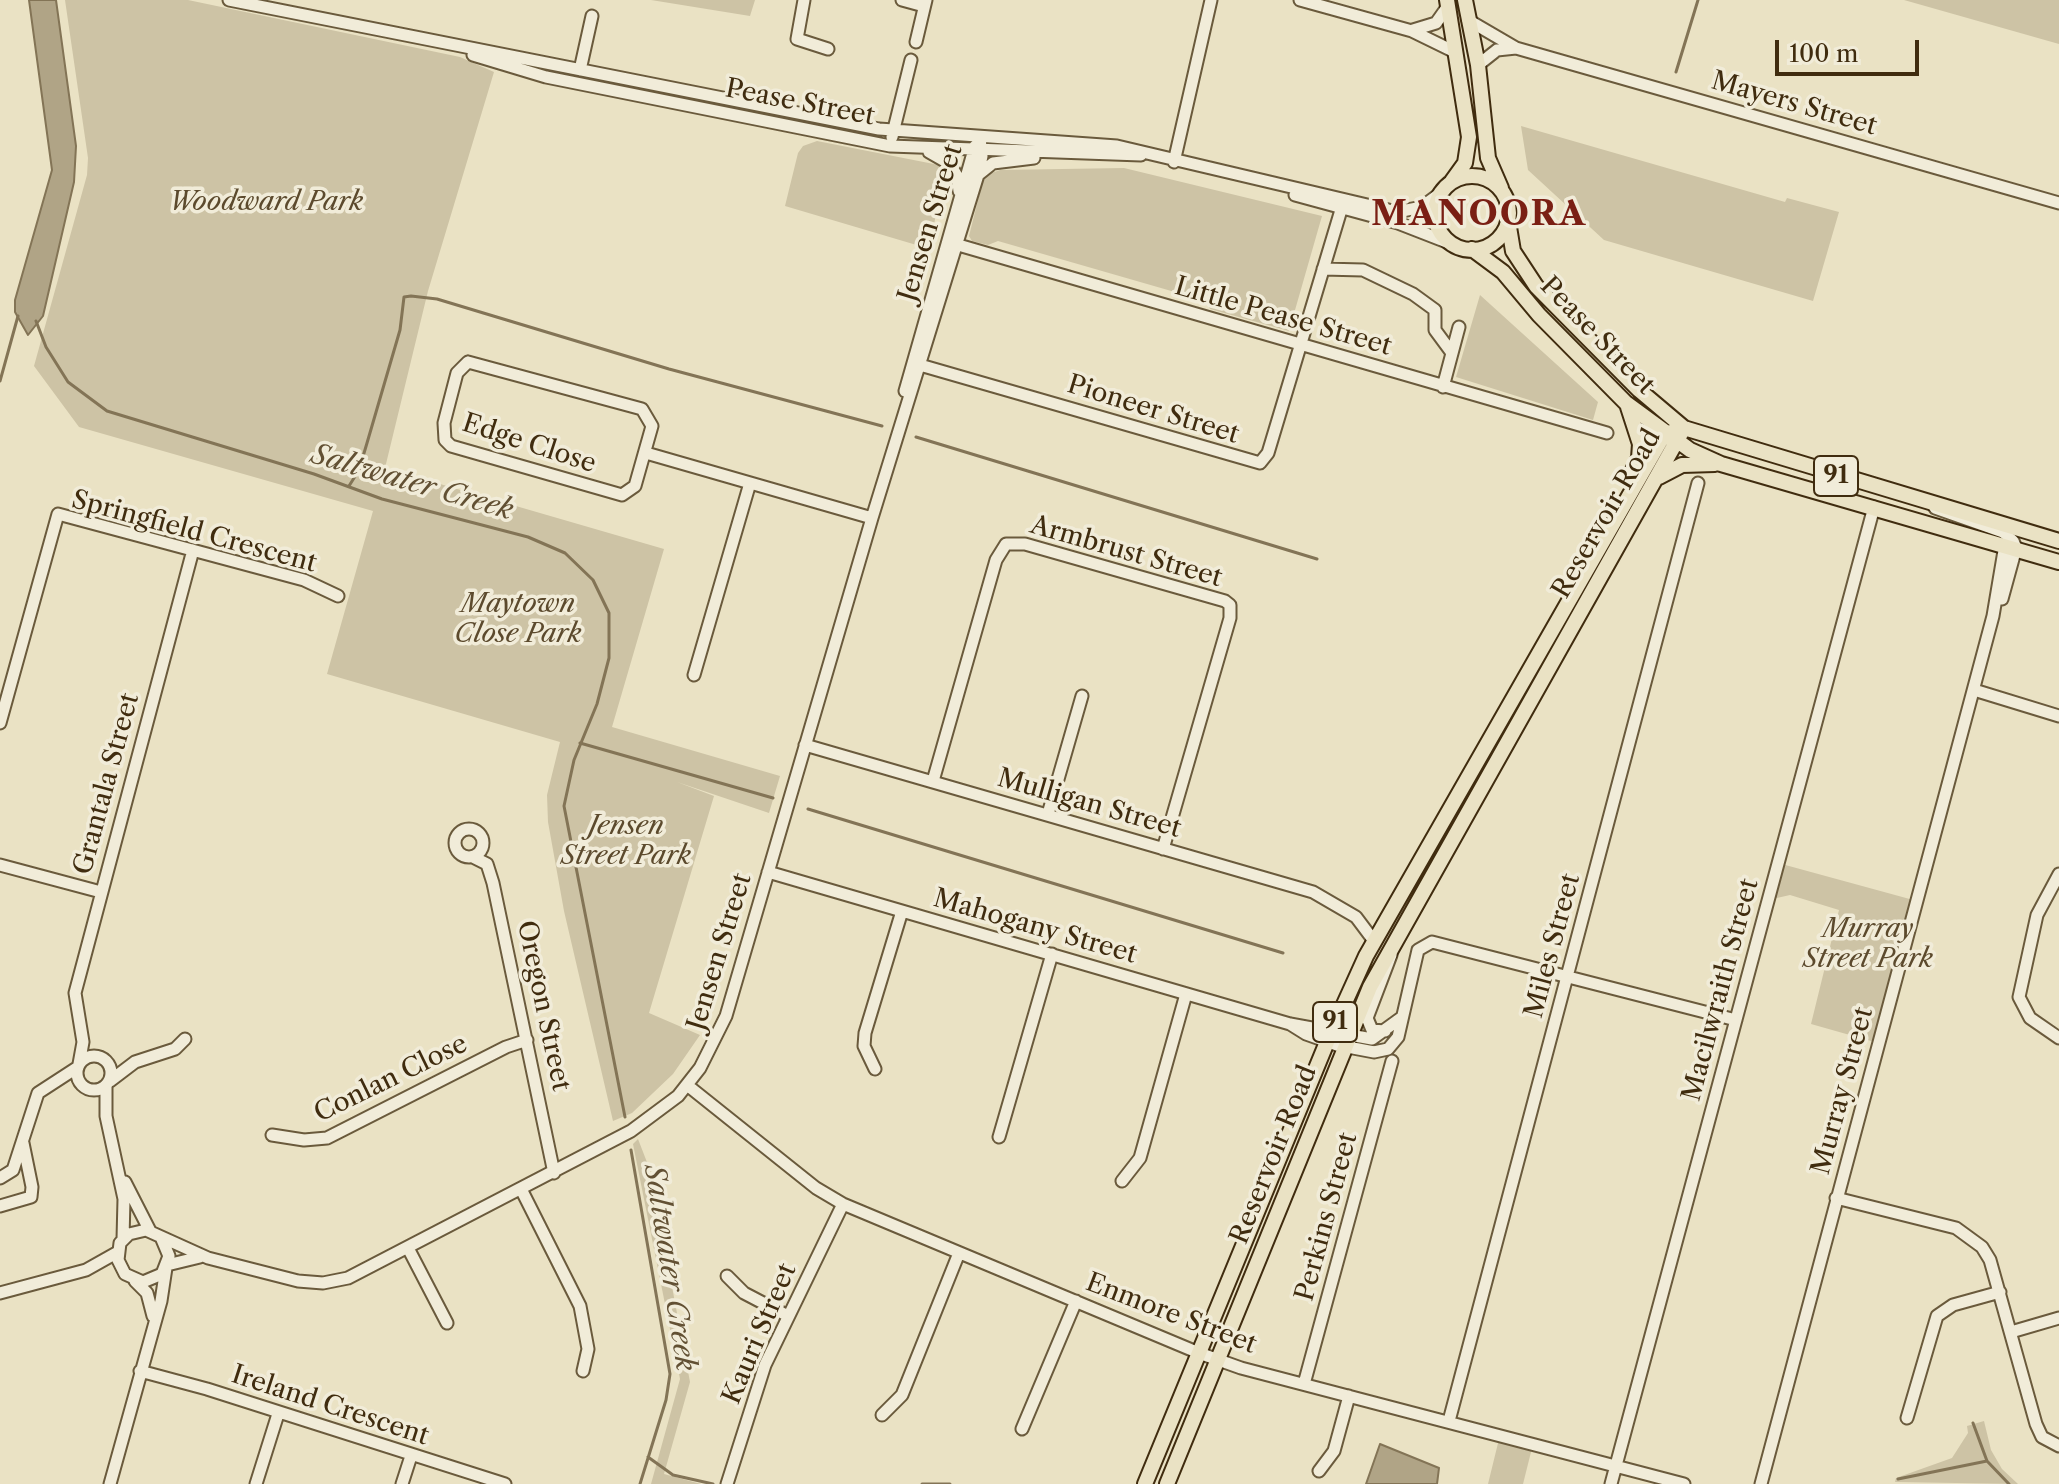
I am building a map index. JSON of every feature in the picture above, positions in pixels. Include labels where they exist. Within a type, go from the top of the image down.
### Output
[{"type":"main road","points":[[1447,3],[1469,141],[1463,169],[1437,203],[1437,220],[1452,244],[1472,249],[1495,242],[1508,221],[1504,195],[1488,158],[1478,65],[1465,0]]},
{"type":"main road","points":[[1446,188],[1466,177],[1479,177],[1492,182],[1504,195]]},
{"type":"main road","name":"Pease Street","points":[[1508,221],[1511,245],[1525,274],[1639,390],[1675,435],[1920,500],[2059,541]]},
{"type":"main road","name":"Pease Street","points":[[1472,249],[1503,272],[1539,315],[1626,403],[1721,464],[2059,562]]},
{"type":"main road","points":[[1596,553],[1604,522],[1639,458],[1639,438],[1626,403]]},
{"type":"main road","name":"Reservoir Road","points":[[1167,1484],[1346,1040],[1392,946],[1653,483],[1675,435]]},
{"type":"main road","name":"Reservoir Road","points":[[1145,1484],[1329,1036],[1374,941],[1596,553],[1675,435]]},
{"type":"main road","name":"91","points":[[1653,483],[1663,473],[1679,466],[1721,464]]},
{"type":"main road","points":[[2028,531],[2035,544],[2059,552]]},
{"type":"street","name":"Pease Street","points":[[229,0],[447,46],[978,146],[1059,155],[1150,155]]},
{"type":"street","points":[[804,0],[797,39],[828,49]]},
{"type":"street","points":[[902,0],[925,3],[916,42]]},
{"type":"street","points":[[1174,162],[1211,0]]},
{"type":"street","points":[[1300,0],[1412,31],[1455,52]]},
{"type":"street","points":[[1412,31],[1436,23],[1447,3]]},
{"type":"street","points":[[580,70],[592,16]]},
{"type":"street","name":"Mayers Street","points":[[1468,20],[1516,48],[2059,203]]},
{"type":"street","name":"Pease Street","points":[[447,46],[546,77],[890,146],[921,149],[1108,145],[1343,203],[1404,212],[1426,205],[1446,188]]},
{"type":"street","points":[[1478,65],[1497,50],[1516,48]]},
{"type":"street","points":[[890,146],[911,60]]},
{"type":"street","name":"Jensen Street","points":[[167,1266],[196,1257],[315,1283],[348,1278],[641,1125],[687,1085],[710,1054],[722,1029],[952,244],[978,175],[978,146]]},
{"type":"street","name":"Jensen Street","points":[[952,244],[959,196],[978,146]]},
{"type":"street","points":[[921,149],[939,154],[950,164],[957,176],[959,196]]},
{"type":"street","points":[[978,175],[999,162],[1059,155]]},
{"type":"street","name":"Pease Street","points":[[1343,203],[1452,244]]},
{"type":"street","name":"Pioneer Street","points":[[917,364],[1260,463],[1268,453],[1343,203]]},
{"type":"street","name":"Little Pease Street","points":[[952,244],[1607,433]]},
{"type":"street","points":[[1323,269],[1363,270],[1413,294],[1435,310],[1435,330],[1452,353]]},
{"type":"street","points":[[1443,387],[1459,327]]},
{"type":"street","name":"Edge Close","points":[[476,362],[642,409],[652,426],[646,453],[635,486],[622,495],[451,446],[443,431],[457,373],[461,366],[476,362]]},
{"type":"street","points":[[646,453],[872,518]]},
{"type":"street","points":[[694,675],[750,483]]},
{"type":"street","name":"Miles Street","points":[[1449,1421],[1698,483]]},
{"type":"street","points":[[1920,500],[1950,516],[2003,532],[2011,546]]},
{"type":"street","name":"Macilwraith Street","points":[[1611,1484],[1874,507]]},
{"type":"street","name":"Springfield Crescent","points":[[0,723],[58,514],[304,580],[338,596]]},
{"type":"street","name":"Armbrust Street","points":[[933,781],[996,560],[1006,544],[1025,544],[1225,601],[1230,605],[1230,618],[1163,849]]},
{"type":"street","name":"Murray Street","points":[[1761,1484],[2011,546]]},
{"type":"street","name":"Grantala Street","points":[[79,1066],[82,1030],[75,993],[193,550]]},
{"type":"street","points":[[1974,690],[2059,716]]},
{"type":"street","points":[[1048,814],[1082,696]]},
{"type":"street","name":"Mulligan Street","points":[[805,745],[1313,892],[1356,917],[1384,922]]},
{"type":"street","points":[[473,857],[481,851],[483,839],[471,829],[457,835],[458,851],[473,857],[481,859],[490,868]]},
{"type":"street","name":"Oregon Street","points":[[483,839],[554,1173]]},
{"type":"street","points":[[0,865],[101,892]]},
{"type":"street","name":"Mahogany Street","points":[[768,872],[1346,1040]]},
{"type":"street","points":[[2059,874],[2047,890],[2037,915],[2019,997],[2030,1018],[2059,1038]]},
{"type":"street","points":[[875,1069],[864,1046],[865,1033],[902,911]]},
{"type":"street","name":"Mulligan Street","points":[[1356,917],[1374,941]]},
{"type":"street","points":[[1346,1040],[1374,1052],[1388,1049],[1398,1037],[1418,950],[1429,943],[1736,1020]]},
{"type":"street","points":[[1386,1031],[1372,1030],[1367,1018],[1388,971],[1392,946]]},
{"type":"street","points":[[999,1137],[1052,954]]},
{"type":"street","points":[[1122,1181],[1140,1158],[1186,994]]},
{"type":"street","points":[[1346,1040],[1372,1039],[1401,1018]]},
{"type":"street","name":"Grantala Street","points":[[82,1030],[102,1058]]},
{"type":"street","points":[[53,1083],[96,1090],[135,1062],[175,1049],[185,1039]]},
{"type":"street","name":"Conlan Close","points":[[272,1135],[304,1140],[327,1138],[501,1050],[527,1040]]},
{"type":"street","points":[[0,1178],[11,1173],[35,1098],[88,1057],[135,1062]]},
{"type":"street","points":[[102,1058],[111,1070],[107,1084],[106,1116],[121,1174],[126,1224],[120,1246],[122,1271]]},
{"type":"street","name":"Perkins Street","points":[[1304,1384],[1392,1061]]},
{"type":"street","points":[[79,1066],[78,1079],[106,1116]]},
{"type":"street","name":"Enmore Street","points":[[687,1085],[816,1188],[843,1204],[1199,1353],[1304,1384],[1684,1484]]},
{"type":"street","points":[[0,1206],[31,1197],[32,1182],[23,1142]]},
{"type":"street","points":[[110,1484],[161,1301],[169,1252],[155,1234],[121,1174]]},
{"type":"street","points":[[521,1189],[580,1306],[588,1349],[583,1371]]},
{"type":"street","points":[[1836,1198],[1956,1228],[1971,1237],[1990,1260],[2036,1424],[2042,1437],[2059,1446]]},
{"type":"street","name":"Kauri Street","points":[[727,1484],[760,1379],[843,1204]]},
{"type":"street","points":[[86,1270],[137,1231],[155,1234]]},
{"type":"street","name":"Jensen Street","points":[[155,1234],[208,1258]]},
{"type":"street","points":[[408,1248],[447,1323]]},
{"type":"street","points":[[882,1415],[902,1395],[959,1253]]},
{"type":"street","points":[[135,1281],[155,1279],[167,1266]]},
{"type":"street","points":[[0,1293],[86,1270],[122,1271],[150,1299],[154,1321]]},
{"type":"street","points":[[727,1276],[744,1293],[788,1316]]},
{"type":"street","points":[[1907,1418],[1937,1316],[1953,1305],[2000,1292]]},
{"type":"street","points":[[1022,1429],[1076,1301]]},
{"type":"street","points":[[2011,1332],[2059,1318]]},
{"type":"street","name":"Ireland Crescent","points":[[140,1371],[207,1389],[505,1484]]},
{"type":"street","points":[[1319,1471],[1334,1451],[1349,1396]]},
{"type":"street","points":[[256,1484],[278,1414]]},
{"type":"street","points":[[402,1484],[411,1456]]},
{"type":"green space","name":"Woodward Park","points":[[65,0],[188,0],[460,57],[494,72],[428,291],[385,468],[664,549],[612,727],[780,776],[769,813],[677,782],[714,796],[649,1013],[700,1035],[673,1074],[632,1113],[613,1121],[564,911],[548,822],[547,795],[560,742],[327,674],[373,511],[79,427],[34,366],[87,175],[88,158]]},
{"type":"green space","points":[[651,0],[755,0],[750,16]]},
{"type":"green space","points":[[1904,0],[2059,0],[2059,44]]},
{"type":"green space","points":[[1521,126],[1785,202],[1787,198],[1839,212],[1813,301],[1604,240],[1528,170]]},
{"type":"green space","points":[[817,141],[944,166],[930,249],[785,206],[798,153],[803,146]]},
{"type":"green space","points":[[1124,168],[1322,216],[1289,331],[1210,309],[1206,301],[998,241],[988,245],[972,241],[969,236],[983,180],[989,174],[1000,170]]},
{"type":"green space","points":[[1480,295],[1598,402],[1593,420],[1456,377]]},
{"type":"green space","name":"Murray Street Park","points":[[1778,863],[1917,901],[1878,1043],[1811,1024],[1839,910],[1790,895],[1768,900]]},
{"type":"green space","points":[[638,1139],[650,1170],[690,1382],[664,1474],[701,1484],[651,1484],[680,1379],[633,1144]]},
{"type":"green space","points":[[1984,1421],[1991,1450],[2002,1469],[2018,1484],[1895,1482],[1896,1478],[1952,1458],[1968,1433],[1967,1426]]},
{"type":"green space","points":[[1500,1435],[1533,1444],[1523,1484],[1488,1484]]},
{"type":"shaded area","points":[[29,0],[56,0],[76,146],[74,182],[43,316],[28,335],[15,312],[15,300],[52,170]]},
{"type":"shaded area","points":[[1380,1444],[1439,1468],[1437,1484],[1366,1484]]},
{"type":"waterway","points":[[1676,72],[1698,0]]},
{"type":"waterway","points":[[349,486],[359,470],[400,330],[404,297],[411,296],[437,299],[669,369],[882,426]]},
{"type":"waterway","points":[[0,381],[18,316]]},
{"type":"waterway","name":"Saltwater Creek","points":[[36,321],[46,347],[68,382],[107,411],[314,474],[382,499],[528,537],[565,553],[593,580],[609,613],[609,658],[597,704],[574,760],[564,806],[625,1117]]},
{"type":"waterway","points":[[916,437],[1317,559]]},
{"type":"waterway","points":[[580,743],[773,798]]},
{"type":"waterway","points":[[808,809],[1283,953]]},
{"type":"waterway","name":"Saltwater Creek","points":[[631,1150],[670,1374],[666,1400],[640,1484]]},
{"type":"waterway","points":[[1973,1423],[1987,1461],[2009,1484]]},
{"type":"waterway","points":[[648,1457],[673,1475],[713,1484]]},
{"type":"waterway","points":[[1898,1479],[1987,1461]]},
{"type":"waterway","points":[[922,1484],[950,1484]]},
{"type":"district","name":"MANOORA","points":[[1479,215]]},
{"type":"park label","name":"Maytown Close Park","points":[[518,619]]},
{"type":"park label","name":"Jensen Street Park","points":[[626,841]]}]
